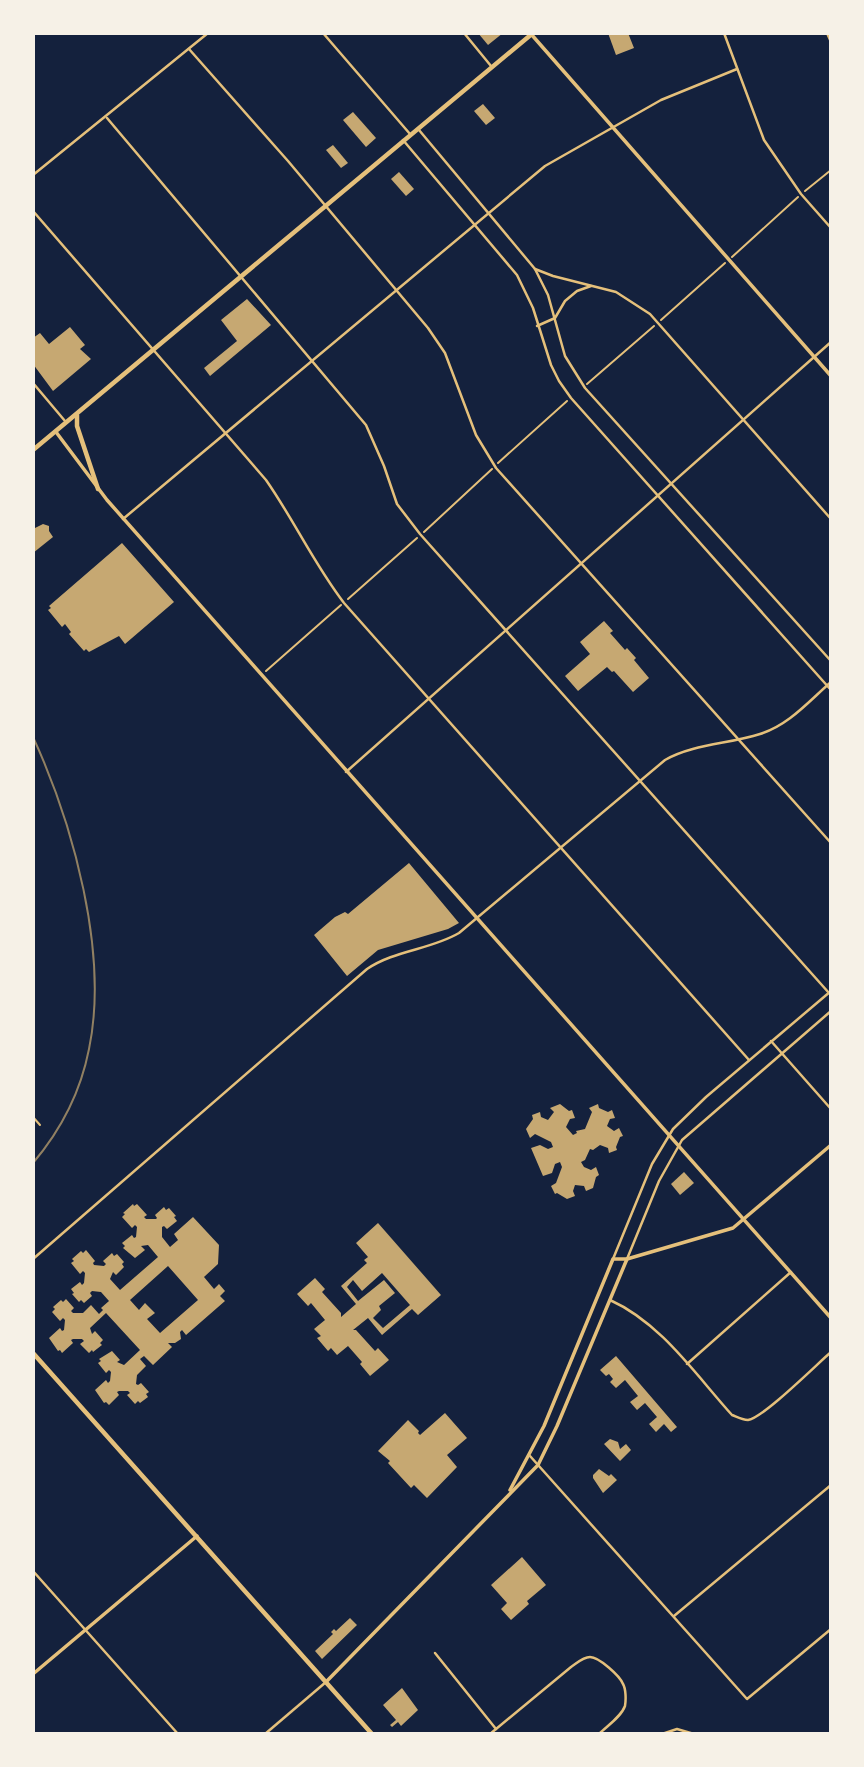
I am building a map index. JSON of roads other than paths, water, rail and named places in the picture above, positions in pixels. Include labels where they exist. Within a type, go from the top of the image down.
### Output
[{"type":"main road","points":[[33,450],[532,34]]},
{"type":"main road","points":[[77,415],[77,426],[98,489]]},
{"type":"main road","points":[[33,1353],[372,1734]]},
{"type":"street","points":[[33,175],[107,118],[208,33]]},
{"type":"street","points":[[323,33],[410,134]]},
{"type":"street","points":[[464,33],[491,66]]},
{"type":"street","points":[[724,33],[764,140],[801,194],[831,229]]},
{"type":"street","points":[[827,33],[831,42]]},
{"type":"street","points":[[532,34],[831,376]]},
{"type":"street","points":[[189,49],[326,205],[446,353],[476,435],[495,466],[831,843]]},
{"type":"street","points":[[123,519],[545,166],[661,100],[737,69]]},
{"type":"street","points":[[107,118],[366,425],[397,504],[420,534],[830,992],[693,1109],[668,1135],[652,1164],[530,1455],[508,1494]]},
{"type":"street","points":[[417,128],[535,269],[548,295],[565,356],[584,386],[831,661]]},
{"type":"street","points":[[403,140],[517,275],[526,289],[551,365],[571,398],[831,690]]},
{"type":"street","points":[[33,211],[226,433],[281,501],[322,574],[344,603],[749,1060]]},
{"type":"street","points":[[535,269],[616,292],[650,314],[831,519]]},
{"type":"street","points":[[537,326],[555,318],[561,307],[577,291],[594,286]]},
{"type":"street","points":[[346,772],[831,342]]},
{"type":"street","points":[[33,383],[66,423]]},
{"type":"street","points":[[56,432],[123,519],[831,1318]]},
{"type":"street","points":[[33,1259],[367,969],[388,957],[444,941],[477,918],[638,780],[676,753],[740,740],[781,725],[831,682]]},
{"type":"street","points":[[265,1734],[326,1682],[538,1465],[557,1426],[659,1181],[678,1146],[704,1119],[831,1011]]},
{"type":"street","points":[[771,1041],[831,1109]]},
{"type":"street","points":[[613,1259],[627,1259],[728,1230],[744,1220],[831,1145]]},
{"type":"street","points":[[687,1364],[791,1272]]},
{"type":"street","points":[[610,1300],[630,1309],[650,1324],[732,1415],[748,1420],[755,1418],[831,1352]]},
{"type":"street","points":[[530,1455],[747,1699],[831,1629]]},
{"type":"street","points":[[674,1616],[831,1485]]},
{"type":"street","points":[[33,1674],[197,1536]]},
{"type":"street","points":[[33,1572],[178,1734]]},
{"type":"street","points":[[435,1653],[496,1729]]},
{"type":"street","points":[[490,1734],[572,1667],[583,1659],[592,1657],[602,1662],[624,1684],[625,1707],[599,1734]]},
{"type":"street","points":[[662,1734],[677,1729],[694,1734]]},
{"type":"lane","points":[[33,1117],[40,1125]]},
{"type":"railway","points":[[33,737],[48,771],[74,849],[91,931],[94,972],[94,1012],[89,1049],[81,1079],[61,1123],[33,1163]]}]
